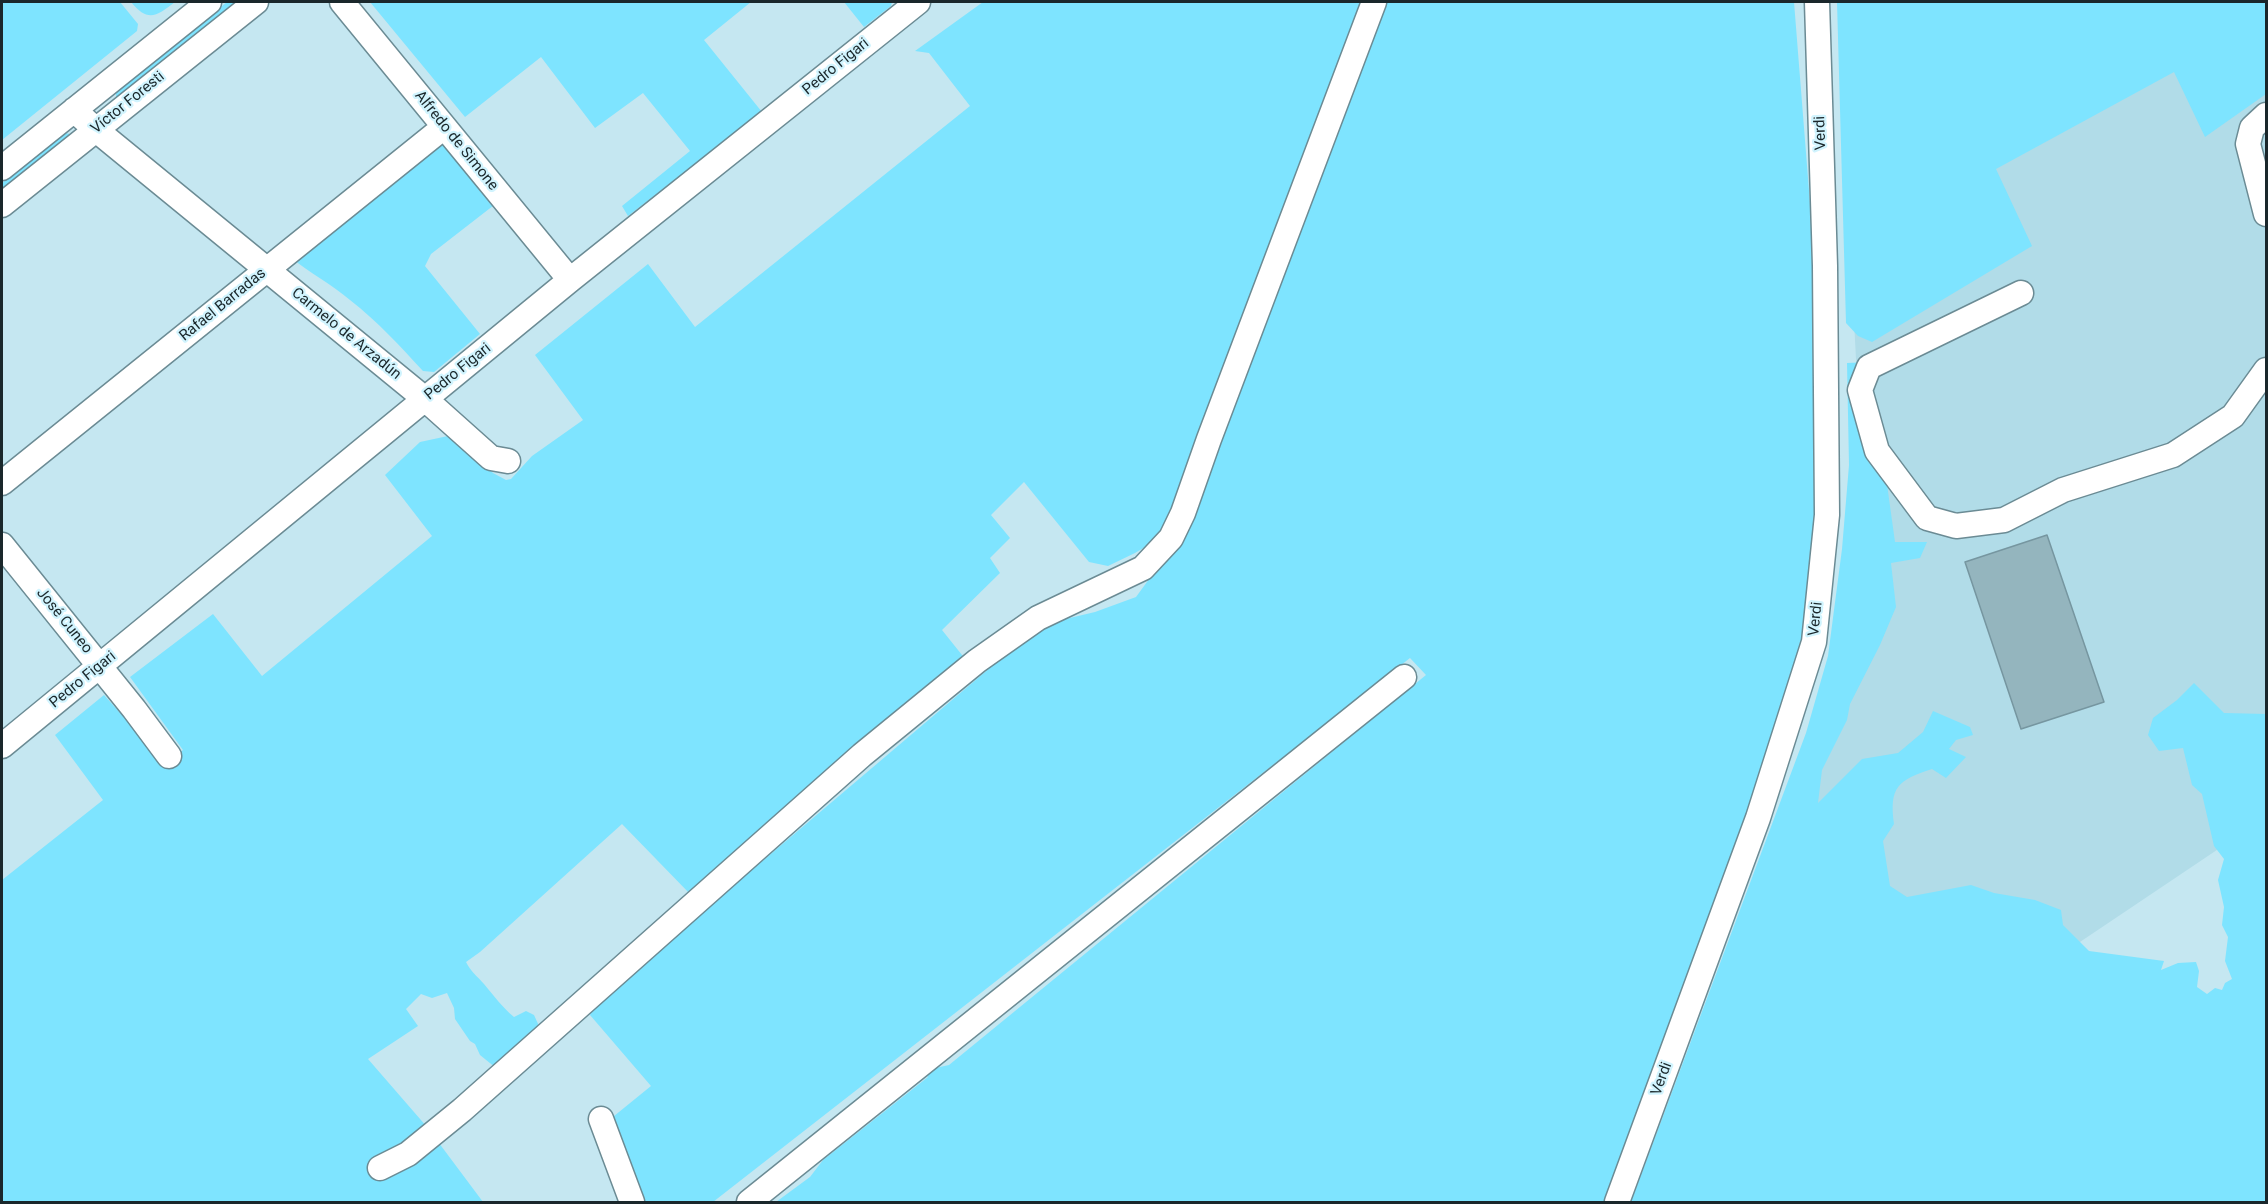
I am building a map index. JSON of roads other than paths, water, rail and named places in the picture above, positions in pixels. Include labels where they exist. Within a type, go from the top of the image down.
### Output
[{"type":"street","name":"Víctor Foresti","points":[[2,168],[209,2]]},
{"type":"street","name":"Víctor Foresti","points":[[2,205],[256,2]]},
{"type":"street","name":"Alfredo de Simone","points":[[342,2],[570,280]]},
{"type":"street","name":"Pedro Figari","points":[[2,746],[570,280],[918,2]]},
{"type":"street","points":[[380,1168],[408,1154],[462,1110],[862,755],[977,661],[1038,618],[1143,568],[1171,538],[1183,513],[1374,2]]},
{"type":"street","name":"Verdi","points":[[1617,1203],[1754,829],[1814,642],[1827,515],[1825,266],[1816,2]]},
{"type":"street","name":"Carmelo de Arzadún","points":[[74,110],[425,399],[491,458],[508,461]]},
{"type":"street","points":[[2266,116],[2252,128],[2248,144],[2266,214]]},
{"type":"street","name":"Rafael Barradas","points":[[2,483],[444,127]]},
{"type":"street","points":[[2021,293],[1869,367],[1860,390],[1877,450],[1926,518],[1956,526],[2004,520],[2063,490],[2173,455],[2233,416],[2266,369]]},
{"type":"street","name":"José Cuneo","points":[[2,544],[170,756]]},
{"type":"street","points":[[748,1203],[1404,677]]},
{"type":"street","points":[[601,1119],[632,1203]]}]
